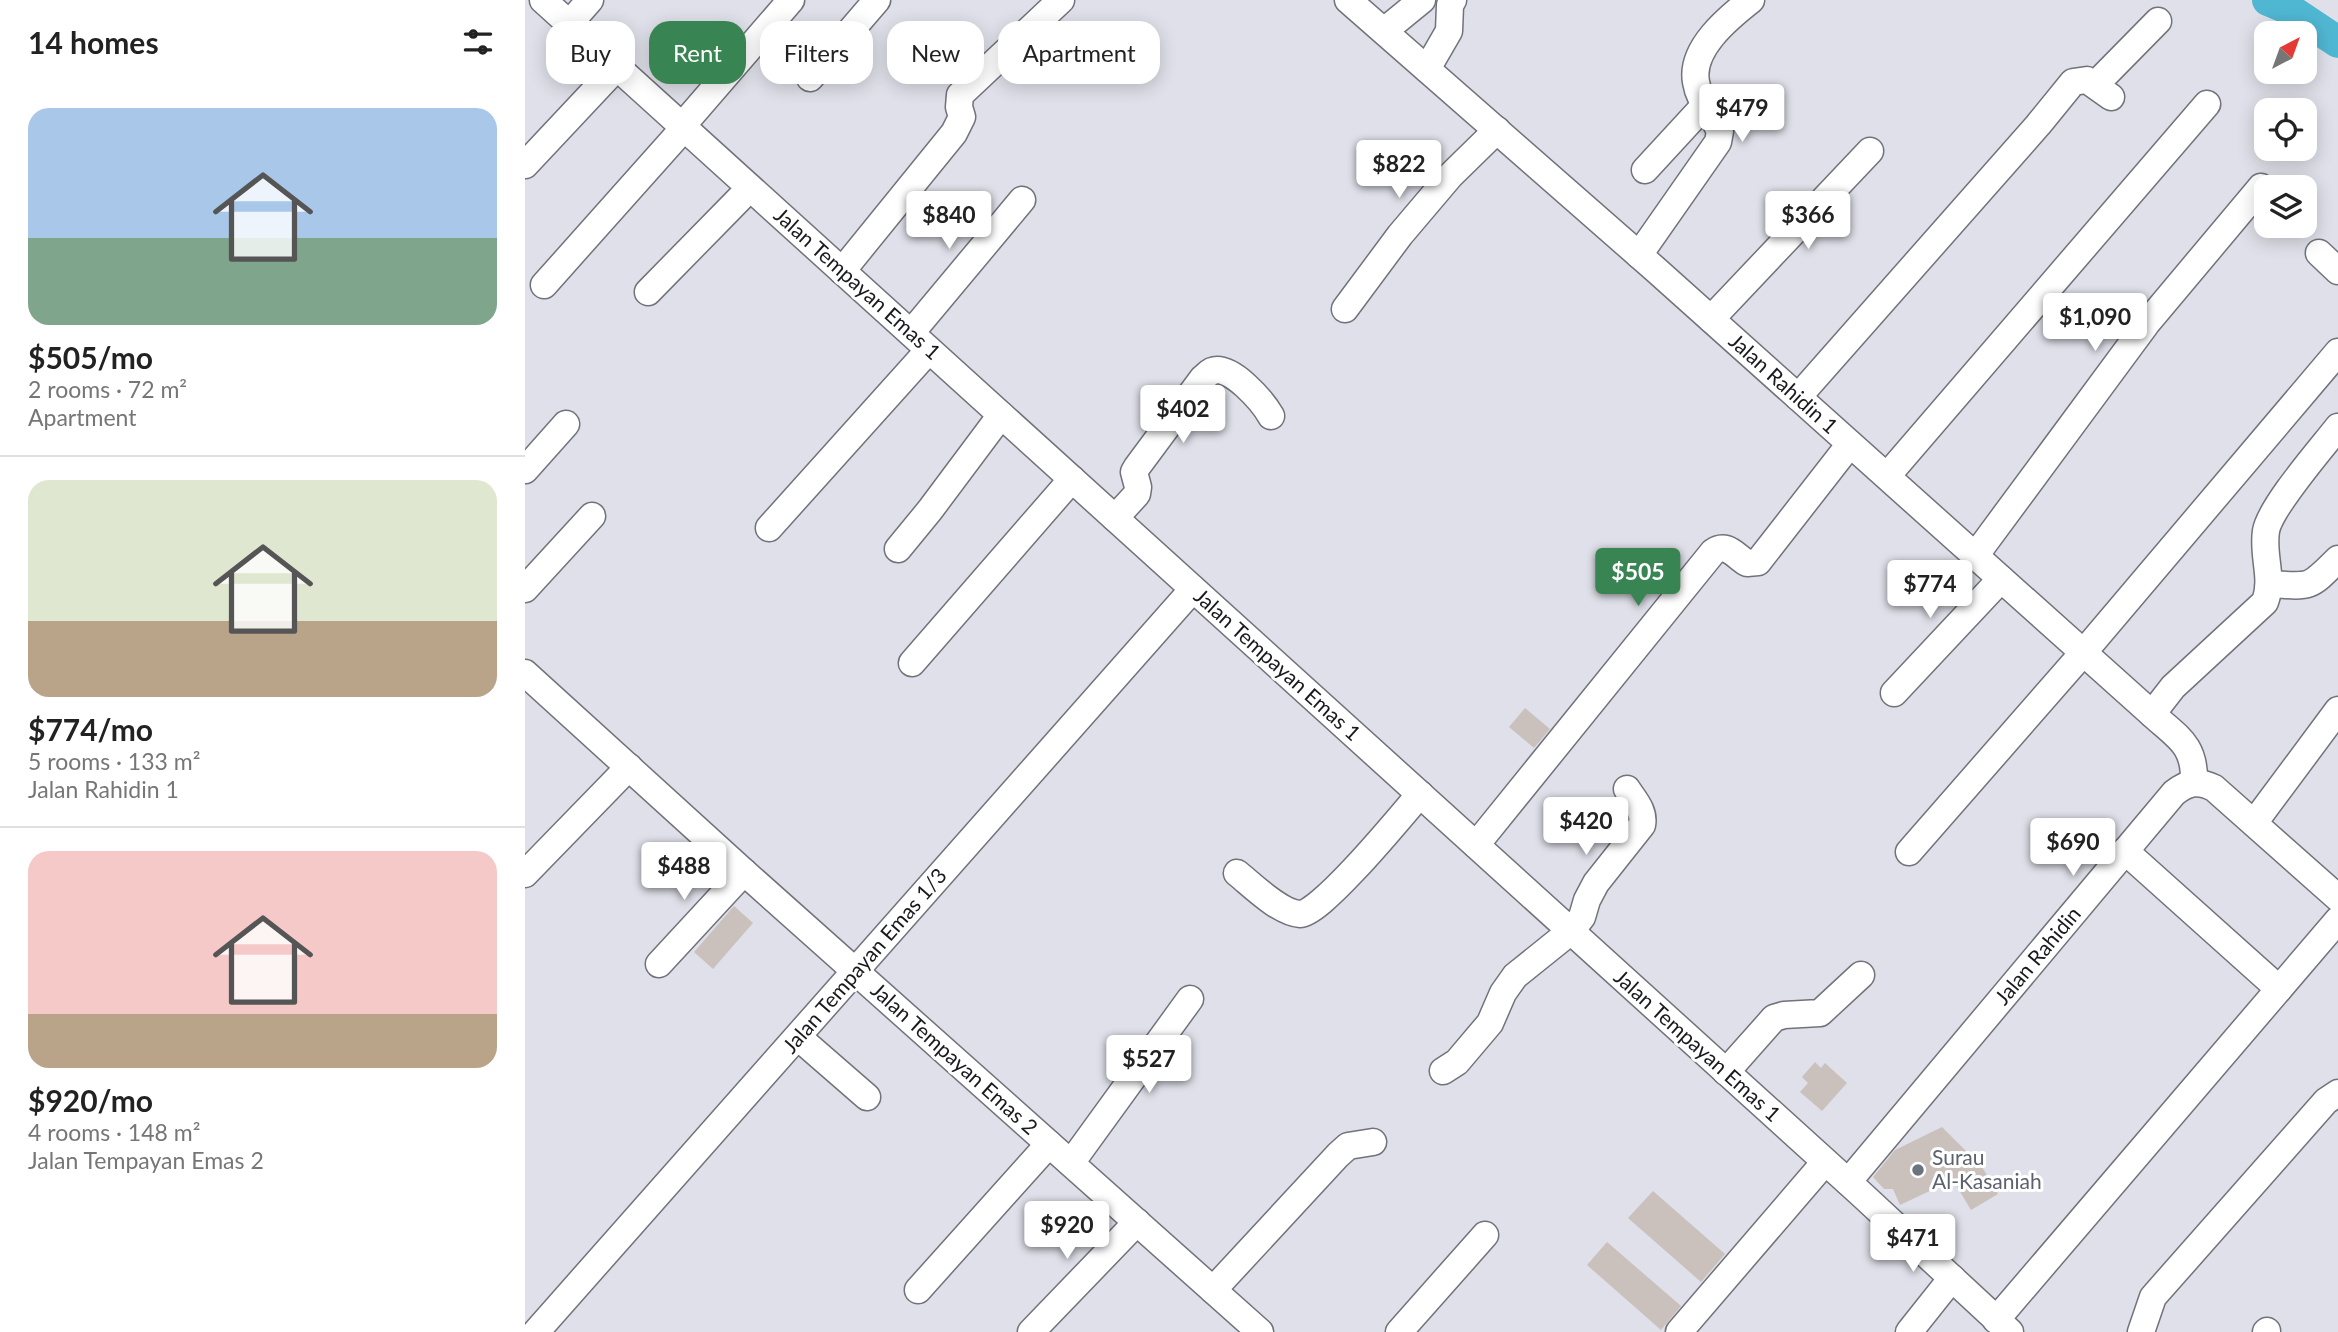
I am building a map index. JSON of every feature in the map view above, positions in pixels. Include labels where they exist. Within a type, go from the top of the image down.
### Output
[{"type":"street","name":"Jalan Tempayan Emas 1","points":[[543,0],[566,21]]},
{"type":"street","points":[[572,21],[590,0]]},
{"type":"street","points":[[544,285],[790,0]]},
{"type":"street","points":[[859,21],[877,0]]},
{"type":"street","points":[[842,271],[954,133],[962,117],[960,95],[1061,0]]},
{"type":"street","name":"Jalan Rahidin 1","points":[[1349,0],[1711,319],[2152,714],[2191,752],[2195,763],[2194,782]]},
{"type":"street","points":[[1384,31],[1422,0]]},
{"type":"street","points":[[1427,69],[1449,31],[1450,5],[1453,0]]},
{"type":"street","points":[[1639,255],[1718,142],[1720,131],[1704,106],[1696,84],[1695,69],[1699,56],[1715,34],[1751,0]]},
{"type":"street","points":[[1798,397],[2038,125],[2066,88],[2079,79],[2103,90],[2158,21]]},
{"type":"street","name":"Jalan Tempayan Emas 1","points":[[635,83],[1848,1182],[2003,1326]]},
{"type":"street","points":[[525,165],[601,84]]},
{"type":"street","points":[[1887,476],[2207,104]]},
{"type":"street","points":[[1645,170],[1704,106]]},
{"type":"street","points":[[1345,309],[1433,196],[1497,130]]},
{"type":"street","points":[[1711,319],[1870,150]]},
{"type":"street","points":[[648,292],[751,188]]},
{"type":"street","points":[[1975,556],[2147,323],[2254,195]]},
{"type":"street","points":[[769,528],[920,341],[1022,200]]},
{"type":"street","points":[[2319,253],[2338,271]]},
{"type":"street","points":[[1909,852],[2083,653],[2338,352]]},
{"type":"street","points":[[1115,518],[1137,494],[1134,472],[1137,467],[1203,378],[1212,371],[1220,370],[1231,375],[1263,402],[1271,416]]},
{"type":"street","points":[[898,549],[1000,415]]},
{"type":"street","points":[[525,470],[566,424]]},
{"type":"street","points":[[2152,714],[2173,687],[2265,602],[2270,583],[2265,545],[2270,519],[2338,427]]},
{"type":"street","points":[[1476,845],[1713,552],[1722,547],[1727,548],[1747,563],[1758,562],[1850,444]]},
{"type":"street","points":[[912,663],[1072,479]]},
{"type":"street","points":[[525,589],[591,516]]},
{"type":"street","points":[[2270,583],[2307,586],[2338,559]]},
{"type":"street","points":[[1894,693],[2001,579]]},
{"type":"street","name":"Jalan Tempayan Emas 1/3","points":[[536,1332],[1193,589]]},
{"type":"street","name":"Jalan Tempayan Emas 2","points":[[525,673],[744,873],[1260,1332]]},
{"type":"street","points":[[2254,823],[2338,710]]},
{"type":"street","points":[[525,874],[629,767]]},
{"type":"street","points":[[2194,782],[2214,788],[2338,898]]},
{"type":"street","name":"Jalan Rahidin","points":[[1848,1182],[2174,793],[2194,782]]},
{"type":"street","points":[[1443,1071],[1457,1062],[1490,1023],[1503,993],[1515,976],[1570,931],[1582,917],[1596,883],[1642,825],[1644,817],[1627,789]]},
{"type":"street","points":[[1237,873],[1286,910],[1300,914],[1312,911],[1329,896],[1420,794]]},
{"type":"street","points":[[2126,851],[2279,989]]},
{"type":"street","points":[[659,964],[744,873]]},
{"type":"street","points":[[2003,1326],[2338,920]]},
{"type":"street","points":[[1726,1072],[1774,1018],[1820,1013],[1861,975]]},
{"type":"street","points":[[1071,1163],[1190,999]]},
{"type":"street","points":[[798,1037],[867,1097]]},
{"type":"street","points":[[2141,1332],[2153,1297],[2326,1101],[2338,1093]]},
{"type":"street","points":[[1213,1290],[1338,1155],[1348,1146],[1373,1142]]},
{"type":"street","points":[[918,1290],[1049,1144]]},
{"type":"street","points":[[1679,1332],[1825,1162]]},
{"type":"street","points":[[1031,1332],[1137,1222]]},
{"type":"street","points":[[1399,1332],[1485,1235]]},
{"type":"street","points":[[1909,1332],[1952,1278]]},
{"type":"building","points":[[1525,708],[1550,729],[1534,748],[1509,727]]},
{"type":"building","points":[[734,906],[753,923],[713,969],[694,952]]},
{"type":"building","points":[[1815,1062],[1821,1068],[1825,1063],[1847,1083],[1822,1111],[1800,1092],[1808,1083],[1802,1077]]},
{"type":"building","name":"Surau Al-Kasaniah","points":[[1942,1127],[1982,1167],[1998,1194],[1971,1210],[1953,1180],[1900,1205],[1893,1189],[1884,1189],[1873,1177],[1895,1150]]},
{"type":"building","points":[[1653,1191],[1725,1254],[1701,1282],[1628,1218]]},
{"type":"building","points":[[1607,1242],[1681,1306],[1661,1330],[1587,1265]]},
{"type":"waterway","points":[[2268,0],[2287,8],[2338,42]]},
{"type":"place","name":"Surau Al-Kasaniah","points":[[1918,1170]]}]
